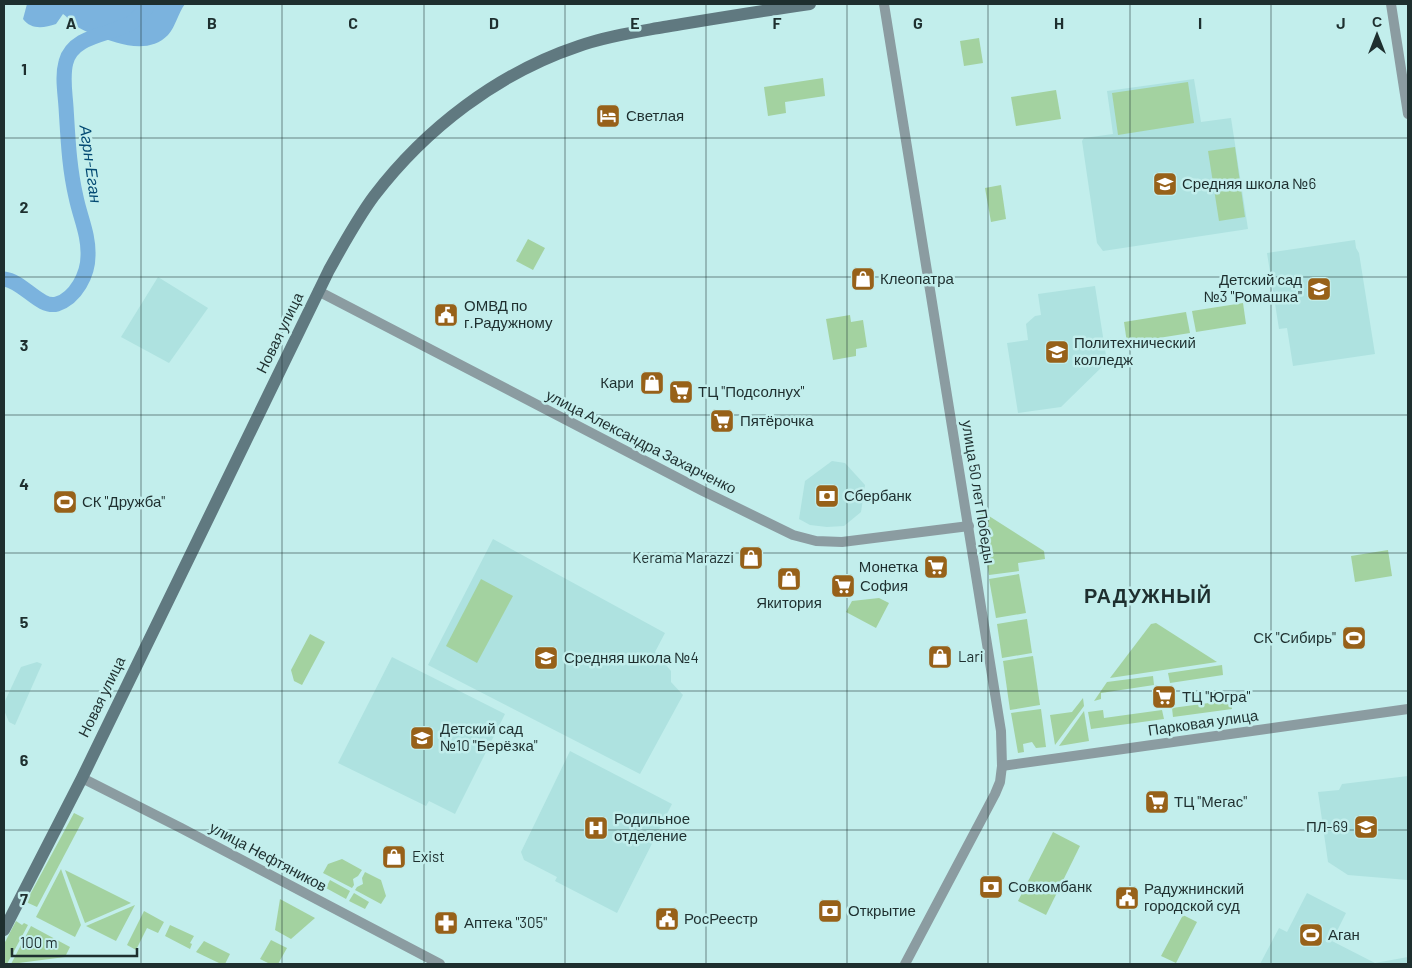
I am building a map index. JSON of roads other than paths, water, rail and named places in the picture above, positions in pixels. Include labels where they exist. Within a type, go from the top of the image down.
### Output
[{"type":"street","name":"Новая улица","points":[[4,930],[82,778],[318,291],[358,219],[374,196],[401,164],[451,117],[506,80],[546,59],[597,40],[810,4]]},
{"type":"street","name":"улица 50 лет Победы","points":[[884,4],[969,526],[1003,751],[1002,766],[995,794],[905,964]]},
{"type":"street","points":[[1390,4],[1408,114]]},
{"type":"street","name":"улица Александра Захарченко","points":[[318,291],[696,487],[793,535],[816,541],[842,542],[969,526]]},
{"type":"street","name":"Парковая улица","points":[[1002,766],[1408,709]]},
{"type":"street","name":"улица Нефтяников","points":[[82,778],[440,964]]},
{"type":"waterway","name":"Агрн-Еган","points":[[4,279],[18,284],[38,299],[51,304],[64,301],[80,284],[86,270],[88,248],[70,164],[64,84],[66,62],[76,46],[93,37],[131,23],[139,17],[149,4]]},
{"type":"place","name":"Светлая","points":[[608,116]]},
{"type":"place","name":"Средняя школа №6","points":[[1165,184]]},
{"type":"place","name":"Клеопатра","points":[[863,279]]},
{"type":"place","name":"Детский сад №3 \"Ромашка\"","points":[[1319,289]]},
{"type":"place","name":"ОМВД по г.Радужному","points":[[446,315]]},
{"type":"place","name":"Политехнический колледж","points":[[1057,352]]},
{"type":"place","name":"Кари","points":[[652,383]]},
{"type":"place","name":"ТЦ \"Подсолнух\"","points":[[681,392]]},
{"type":"place","name":"Пятёрочка","points":[[722,421]]},
{"type":"place","name":"Сбербанк","points":[[827,496]]},
{"type":"place","name":"СК \"Дружба\"","points":[[65,502]]},
{"type":"place","name":"Kerama Marazzi","points":[[751,558]]},
{"type":"place","name":"Монетка","points":[[936,567]]},
{"type":"place","name":"Якитория","points":[[789,579]]},
{"type":"place","name":"София","points":[[843,586]]},
{"type":"place","name":"СК \"Сибирь\"","points":[[1354,638]]},
{"type":"place","name":"Lari","points":[[940,657]]},
{"type":"place","name":"Средняя школа №4","points":[[546,658]]},
{"type":"place","name":"ТЦ \"Югра\"","points":[[1164,697]]},
{"type":"place","name":"Детский сад №10 \"Берёзка\"","points":[[422,738]]},
{"type":"place","name":"ТЦ \"Мегас\"","points":[[1157,802]]},
{"type":"place","name":"ПЛ-69","points":[[1366,827]]},
{"type":"place","name":"Родильное отделение","points":[[596,828]]},
{"type":"place","name":"Exist","points":[[394,857]]},
{"type":"place","name":"Совкомбанк","points":[[991,887]]},
{"type":"place","name":"Радужнинский городской суд","points":[[1127,898]]},
{"type":"place","name":"Открытие","points":[[830,911]]},
{"type":"place","name":"РосРеестр","points":[[667,919]]},
{"type":"place","name":"Аптека \"305\"","points":[[446,923]]},
{"type":"place","name":"Аган","points":[[1311,935]]},
{"type":"district","name":"РАДУЖНЫЙ","points":[[1148,596]]}]
